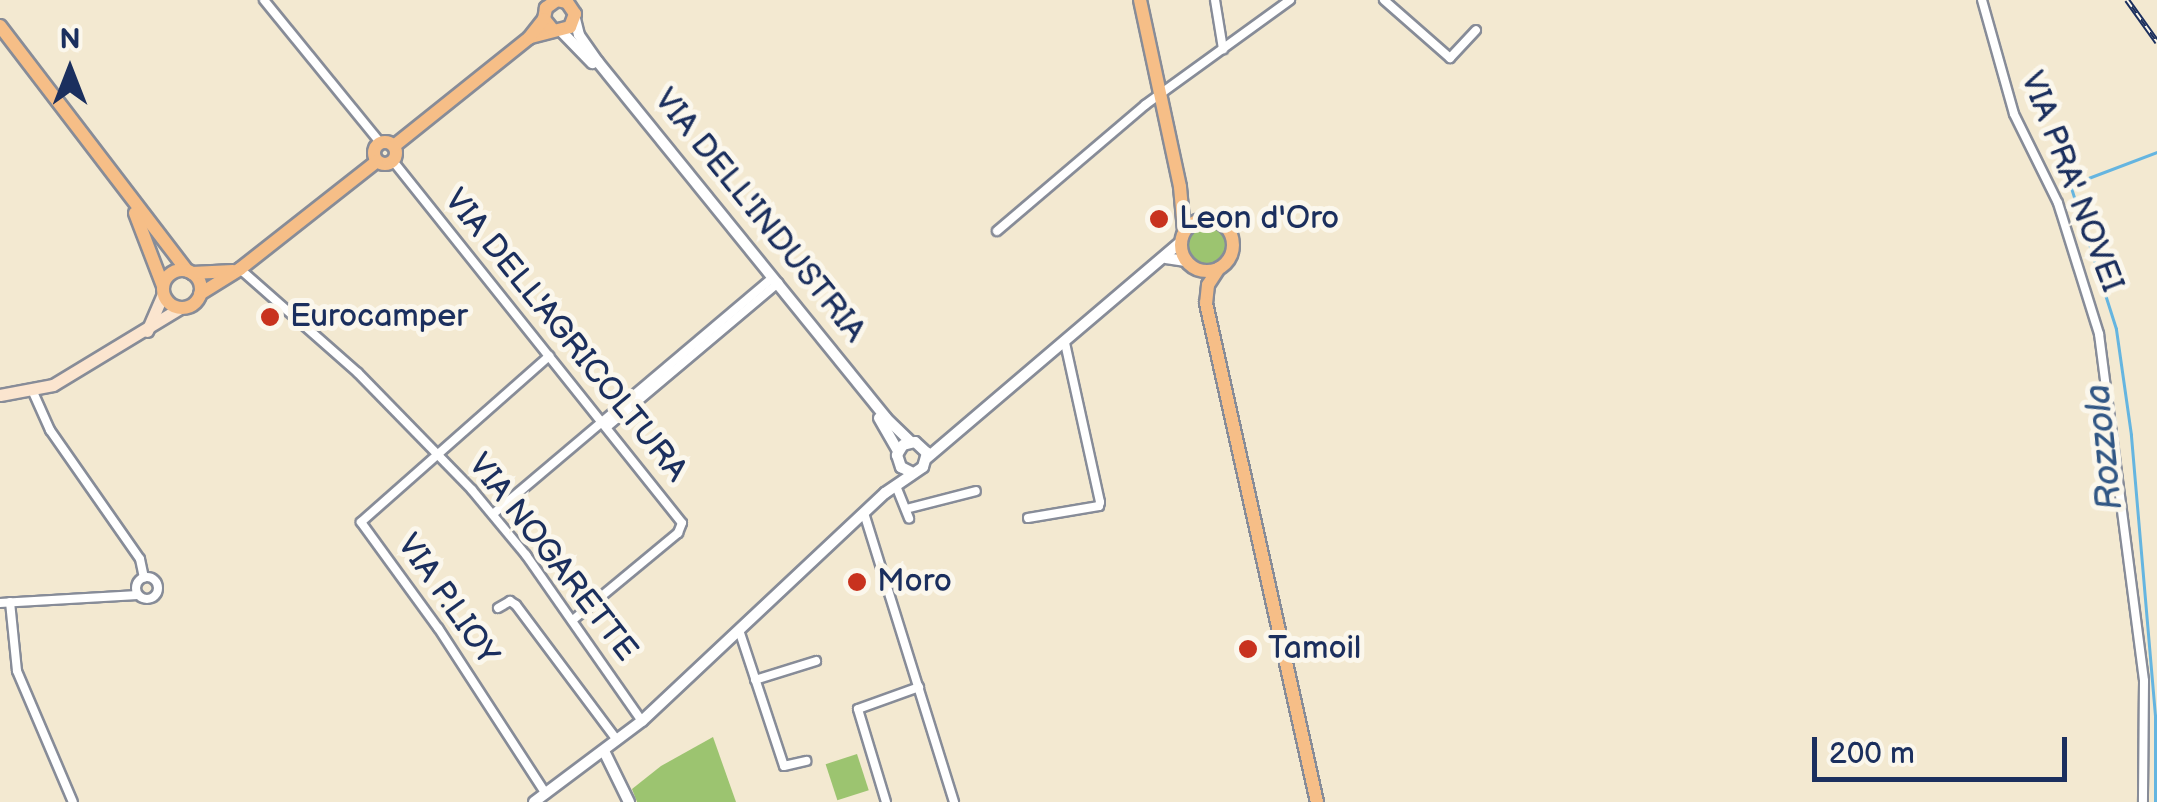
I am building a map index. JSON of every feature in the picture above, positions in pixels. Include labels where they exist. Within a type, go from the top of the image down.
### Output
[{"type":"main road","points":[[1140,0],[1180,187],[1183,237],[1206,303],[1318,802]]},
{"type":"main road","points":[[200,294],[240,269],[376,160],[393,153],[569,4]]},
{"type":"main road","points":[[547,19],[569,4]]},
{"type":"main road","points":[[0,26],[130,201],[200,282],[195,304],[180,308],[147,332],[33,392],[0,396]]},
{"type":"main road","points":[[376,160],[374,151],[380,142],[393,153]]},
{"type":"main road","points":[[1180,187],[1194,209],[1228,229],[1233,243],[1230,258],[1208,285],[1206,303]]},
{"type":"main road","points":[[130,201],[169,304],[180,308]]},
{"type":"main road","points":[[1183,237],[1202,219],[1217,220]]},
{"type":"main road","points":[[1189,263],[1205,270],[1219,268]]},
{"type":"main road","points":[[147,332],[174,272],[240,269]]},
{"type":"street","points":[[264,0],[380,142]]},
{"type":"street","points":[[1215,0],[1224,49]]},
{"type":"street","points":[[998,231],[1145,105],[1290,0]]},
{"type":"street","points":[[1384,0],[1450,58],[1476,30]]},
{"type":"street","name":"VIA PRA' NOVEI","points":[[1982,0],[2014,114],[2058,203],[2099,334],[2144,681],[2143,802]]},
{"type":"street","name":"VIA DELL'INDUSTRIA","points":[[569,4],[578,35],[882,422],[898,457]]},
{"type":"street","name":"VIA DELL'INDUSTRIA","points":[[547,19],[586,55],[886,418],[916,443],[927,458]]},
{"type":"street","name":"VIA DELL'AGRICOLTURA","points":[[393,153],[682,523],[678,533],[573,620]]},
{"type":"street","points":[[534,802],[642,721],[864,513],[911,472],[921,469],[927,458],[1165,258],[1183,237]]},
{"type":"street","points":[[1165,258],[1189,263]]},
{"type":"street","name":"VIA NOGARETTE","points":[[240,269],[358,373],[493,514],[573,620],[642,721]]},
{"type":"street","points":[[493,514],[773,282]]},
{"type":"street","points":[[1028,518],[1099,506],[1100,502],[1065,344]]},
{"type":"street","points":[[437,453],[549,356]]},
{"type":"street","points":[[33,392],[50,430],[140,559],[144,578]]},
{"type":"street","points":[[890,490],[898,457],[916,443],[954,438]]},
{"type":"street","name":"VIA P.LIOY","points":[[437,453],[361,522],[438,628],[546,794]]},
{"type":"street","points":[[898,457],[911,472]]},
{"type":"street","points":[[890,490],[908,513],[976,491]]},
{"type":"street","points":[[864,513],[954,802]]},
{"type":"street","points":[[138,594],[137,585],[144,578]]},
{"type":"street","points":[[73,802],[17,671],[5,602],[138,594],[150,599],[158,592],[156,582],[144,578]]},
{"type":"street","points":[[498,608],[510,601],[516,605],[617,741]]},
{"type":"street","points":[[739,630],[784,766],[806,762]]},
{"type":"street","points":[[755,680],[816,660]]},
{"type":"street","points":[[886,802],[858,709],[919,687]]},
{"type":"street","points":[[604,750],[629,802]]},
{"type":"green space","points":[[1207,226],[1220,232],[1226,245],[1220,258],[1207,264],[1194,258],[1188,245],[1194,232]]},
{"type":"green space","points":[[713,737],[736,802],[637,802],[632,789],[661,766]]},
{"type":"green space","points":[[857,754],[869,790],[837,800],[826,764]]},
{"type":"waterway","name":"Rozzola","points":[[2155,802],[2155,716],[2131,435],[2116,329],[2070,185],[2157,152]]},
{"type":"railway","points":[[2127,0],[2157,42]]},
{"type":"place","name":"Leon d'Oro","points":[[1159,219]]},
{"type":"place","name":"Eurocamper","points":[[270,317]]},
{"type":"place","name":"Moro","points":[[857,582]]},
{"type":"place","name":"Tamoil","points":[[1248,649]]}]
